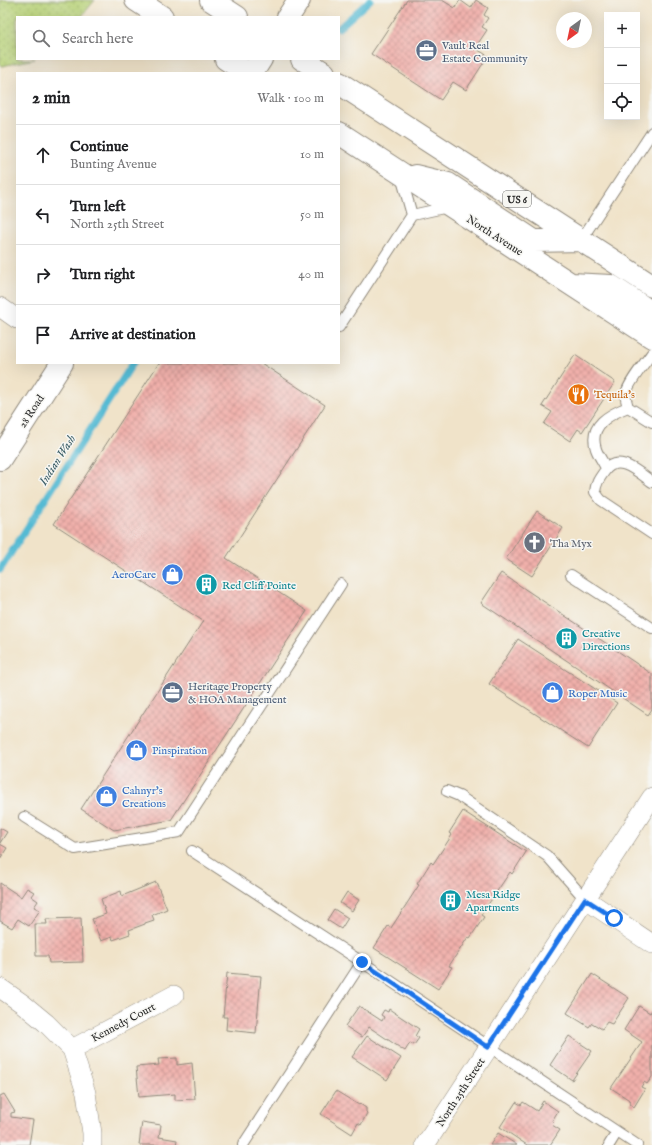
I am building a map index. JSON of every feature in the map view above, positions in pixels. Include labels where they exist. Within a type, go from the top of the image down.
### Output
[{"type":"main road","points":[[136,0],[160,16]]},
{"type":"main road","points":[[211,0],[235,16]]},
{"type":"main road","points":[[289,16],[299,0]]},
{"type":"main road","points":[[228,60],[246,72]]},
{"type":"main road","points":[[253,72],[260,60]]},
{"type":"main road","points":[[304,60],[322,72]]},
{"type":"main road","name":"US 6","points":[[340,84],[652,286]]},
{"type":"main road","name":"North Avenue","points":[[340,134],[652,337]]},
{"type":"main road","points":[[400,172],[448,184],[534,241],[581,240]]},
{"type":"main road","points":[[571,284],[612,286],[652,313]]},
{"type":"main road","name":"28 Road","points":[[0,459],[61,364]]},
{"type":"street","points":[[0,307],[16,318]]},
{"type":"street","name":"North 25th Street","points":[[425,1145],[652,797]]},
{"type":"street","points":[[585,899],[652,944]]},
{"type":"street","points":[[0,988],[23,1004],[72,1049],[86,1093],[92,1134],[92,1145]]},
{"type":"street","name":"Kennedy Court","points":[[72,1049],[174,995]]},
{"type":"lane","points":[[581,240],[652,132]]},
{"type":"lane","points":[[400,172],[412,215]]},
{"type":"lane","points":[[340,324],[412,215],[451,206]]},
{"type":"lane","points":[[652,353],[628,389],[626,400],[628,407],[652,422]]},
{"type":"lane","points":[[606,468],[596,449],[594,438],[596,429],[610,414],[628,407]]},
{"type":"lane","points":[[652,482],[626,464],[614,463],[606,468],[597,482],[595,492],[601,500],[652,534]]},
{"type":"lane","points":[[571,575],[652,628]]},
{"type":"lane","points":[[24,816],[75,849],[179,832],[341,584]]},
{"type":"lane","points":[[447,791],[459,796],[547,856],[585,899]]},
{"type":"lane","points":[[192,851],[637,1145]]},
{"type":"lane","points":[[243,1145],[362,962]]},
{"type":"lane","points":[[609,1145],[618,1132]]},
{"type":"green space","points":[[0,0],[95,0],[82,16],[16,16],[16,60],[30,60],[2,66],[0,65]]},
{"type":"building","name":"Vault Real Estate Community","points":[[407,0],[442,0],[455,8],[460,0],[471,8],[476,0],[488,8],[484,15],[488,18],[482,27],[487,30],[475,48],[488,56],[466,90],[453,82],[441,100],[371,54]]},
{"type":"building","name":"Tequila's","points":[[575,355],[615,382],[582,432],[578,429],[570,441],[544,424],[552,412],[542,406]]},
{"type":"building","name":"Red Cliff Pointe","points":[[158,364],[263,364],[325,405],[226,558],[307,611],[171,820],[114,830],[81,809],[203,621],[54,524]]},
{"type":"building","name":"Tha Myx","points":[[537,511],[563,528],[532,576],[506,559]]},
{"type":"building","name":"Creative Directions","points":[[501,573],[652,674],[652,709],[648,715],[481,603]]},
{"type":"building","name":"Roper Music","points":[[518,639],[617,703],[588,748],[489,684]]},
{"type":"building","name":"Mesa Ridge Apartments","points":[[463,811],[526,852],[512,874],[510,872],[481,915],[484,917],[470,938],[468,937],[449,966],[452,967],[438,989],[374,948],[388,926],[391,928],[419,885],[417,884],[431,862],[433,864],[452,835],[449,833]]},
{"type":"building","points":[[0,828],[7,832],[0,843]]},
{"type":"building","points":[[0,844],[7,848],[0,859]]},
{"type":"building","points":[[156,882],[167,909],[152,915],[154,920],[129,930],[130,934],[113,940],[112,937],[101,941],[92,919],[106,914],[101,899],[121,891],[122,896]]},
{"type":"building","points":[[0,883],[21,897],[27,888],[34,892],[31,896],[38,901],[34,907],[40,910],[29,926],[18,919],[12,928],[0,921]]},
{"type":"building","points":[[347,892],[359,900],[352,911],[340,903]]},
{"type":"building","points":[[334,909],[348,918],[341,929],[327,920]]},
{"type":"building","points":[[81,918],[83,962],[49,963],[48,956],[36,956],[35,924],[47,924],[46,919]]},
{"type":"building","points":[[227,973],[261,976],[256,1033],[226,1030],[227,1017],[223,1017]]},
{"type":"building","points":[[592,974],[629,998],[612,1024],[607,1022],[602,1029],[592,1023],[589,1027],[567,1013]]},
{"type":"building","points":[[359,1006],[382,1021],[384,1017],[381,1015],[384,1010],[388,1012],[389,1009],[419,1029],[415,1036],[419,1038],[414,1045],[410,1043],[405,1051],[369,1027],[362,1037],[345,1026]]},
{"type":"building","points":[[639,1006],[650,1013],[652,1010],[652,1077],[647,1084],[644,1082],[641,1087],[645,1089],[634,1107],[630,1104],[631,1101],[611,1088],[642,1042],[624,1030]]},
{"type":"building","points":[[367,1036],[401,1058],[387,1080],[352,1057]]},
{"type":"building","points":[[569,1036],[592,1051],[572,1080],[550,1065]]},
{"type":"building","points":[[177,1058],[177,1065],[192,1063],[195,1099],[175,1100],[175,1094],[139,1097],[136,1067],[159,1065],[158,1059]]},
{"type":"building","points":[[336,1091],[366,1108],[367,1113],[361,1125],[358,1123],[352,1134],[321,1114]]},
{"type":"building","points":[[4,1094],[15,1112],[11,1113],[11,1117],[33,1120],[29,1145],[0,1145],[0,1096]]},
{"type":"building","points":[[543,1101],[558,1111],[552,1121],[554,1122],[552,1125],[560,1130],[550,1145],[527,1145],[500,1127],[516,1102],[521,1105],[523,1102],[537,1111]]},
{"type":"building","points":[[142,1122],[161,1125],[159,1137],[177,1140],[176,1145],[139,1145]]},
{"type":"building","points":[[498,1133],[517,1145],[490,1145]]},
{"type":"waterway","name":"Indian Wash","points":[[340,27],[370,0]]},
{"type":"waterway","name":"Indian Wash","points":[[0,570],[132,364]]},
{"type":"place","name":"Vault Real Estate Community","points":[[427,51]]},
{"type":"place","name":"Tequila's","points":[[579,394]]},
{"type":"place","name":"Tha Myx","points":[[534,543]]},
{"type":"place","name":"AeroCare","points":[[172,574]]},
{"type":"place","name":"Red Cliff Pointe","points":[[207,585]]},
{"type":"place","name":"Creative Directions","points":[[566,639]]},
{"type":"place","name":"Heritage Property & HOA Management","points":[[173,692]]},
{"type":"place","name":"Roper Music","points":[[553,693]]},
{"type":"place","name":"Pinspiration","points":[[136,750]]},
{"type":"place","name":"Cahnyr's Creations","points":[[106,796]]},
{"type":"place","name":"Mesa Ridge Apartments","points":[[450,900]]},
{"type":"route","points":[[362,962],[488,1047],[585,899],[614,918]]}]
